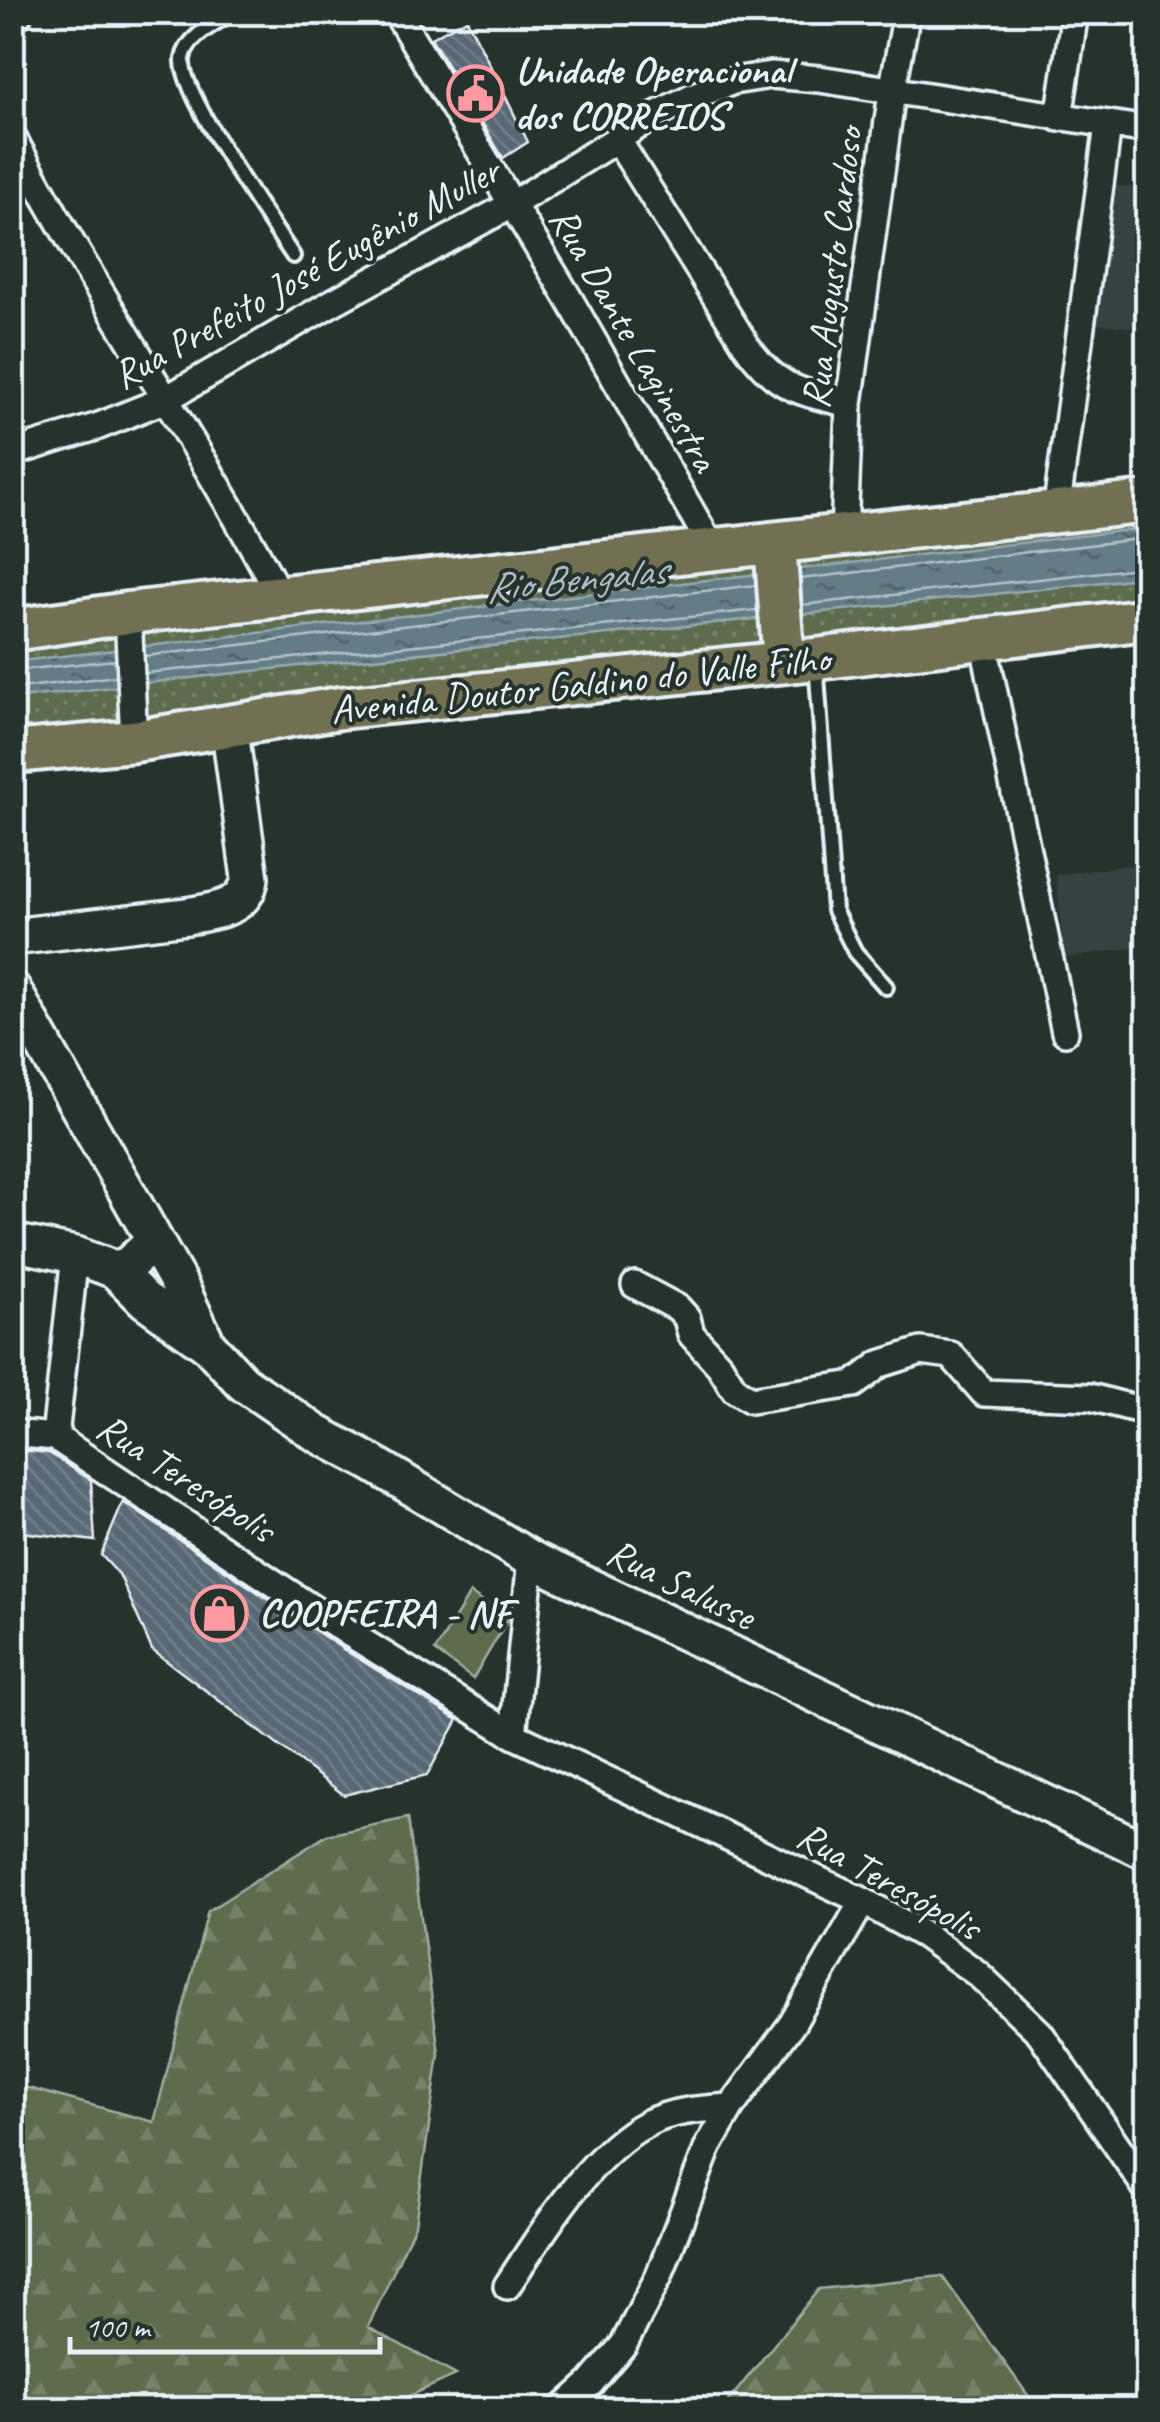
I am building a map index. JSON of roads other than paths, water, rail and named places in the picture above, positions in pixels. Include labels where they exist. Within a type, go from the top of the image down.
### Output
[{"type":"main road","points":[[12,630],[128,613],[713,549],[776,552],[844,535],[1148,502]]},
{"type":"main road","points":[[776,552],[795,653]]},
{"type":"main road","name":"Avenida Doutor Galdino do Valle Filho","points":[[12,752],[134,741],[360,706],[795,653],[984,640],[1148,620]]},
{"type":"street","name":"Rua Dante Laginestra","points":[[396,12],[713,549]]},
{"type":"street","name":"Rua Augusto Cardoso","points":[[844,535],[849,404],[892,92],[908,12]]},
{"type":"street","points":[[1059,118],[1076,12]]},
{"type":"street","name":"Rua Prefeito José Eugênio Muller","points":[[12,453],[166,399],[328,305],[512,206],[617,138],[694,96],[733,81],[771,74],[818,79],[1148,130]]},
{"type":"street","points":[[1056,513],[1108,125]]},
{"type":"street","points":[[12,136],[234,510],[281,598]]},
{"type":"street","points":[[617,138],[767,374],[804,393],[849,404]]},
{"type":"street","points":[[128,613],[134,741]]},
{"type":"street","points":[[984,640],[1065,1032]]},
{"type":"street","points":[[12,937],[187,916],[240,901],[248,892],[250,878],[229,724]]},
{"type":"street","points":[[12,989],[178,1282],[207,1344]]},
{"type":"street","points":[[12,1242],[75,1255],[115,1270],[145,1300],[207,1344]]},
{"type":"street","points":[[115,1270],[128,1265],[154,1242]]},
{"type":"street","points":[[56,1437],[75,1255]]},
{"type":"street","points":[[635,1285],[678,1308],[687,1318],[691,1334],[720,1366],[735,1390],[750,1400],[854,1384],[880,1364],[921,1350],[951,1356],[984,1393],[1090,1397],[1141,1409]]},
{"type":"street","name":"Rua Salusse","points":[[207,1344],[242,1384],[282,1412],[530,1559],[1148,1852]]},
{"type":"street","name":"Rua Teresópolis","points":[[12,1433],[56,1437],[352,1634],[514,1735],[863,1901],[924,1935],[978,1974],[1040,2033],[1148,2191]]},
{"type":"street","points":[[514,1735],[530,1559]]},
{"type":"street","points":[[561,2410],[592,2383],[624,2344],[676,2234],[708,2147],[731,2107],[792,2024],[863,1901]]},
{"type":"street","points":[[507,2286],[572,2195],[626,2136],[650,2121],[679,2112],[731,2107]]},
{"type":"lane","points":[[233,12],[188,45],[182,64],[193,96],[293,256]]},
{"type":"lane","points":[[795,653],[834,910],[854,952],[886,987]]},
{"type":"water","points":[[1147,528],[1147,577],[13,699],[12,662]]},
{"type":"place","name":"Unidade Operacional dos CORREIOS","points":[[476,93]]},
{"type":"place","name":"COOPFEIRA - NF","points":[[220,1613]]},
{"type":"water label","name":"Rio Bengalas","points":[[575,579]]}]
